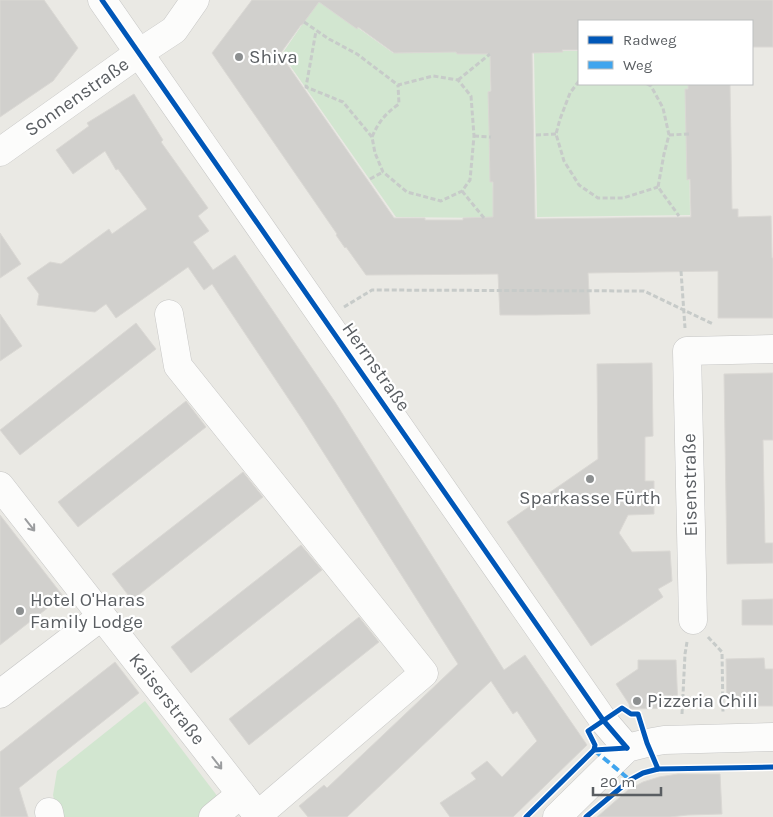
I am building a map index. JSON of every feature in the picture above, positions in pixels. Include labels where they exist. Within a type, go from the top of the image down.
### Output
[{"type":"street","name":"Herrnstraße","points":[[102,0],[603,720],[627,748]]},
{"type":"street","name":"Sonnenstraße","points":[[0,152],[174,30],[195,0]]},
{"type":"street","points":[[169,314],[178,366],[424,673],[253,809],[213,817]]},
{"type":"street","points":[[686,351],[773,349]]},
{"type":"street","name":"Eisenstraße","points":[[686,351],[693,620]]},
{"type":"street","name":"Kaiserstraße","points":[[0,486],[253,809]]},
{"type":"street","points":[[0,694],[102,616]]},
{"type":"street","points":[[557,817],[627,748],[647,742],[664,740],[773,737]]},
{"type":"path","points":[[304,22],[316,31],[357,54],[398,85],[399,104],[388,112],[372,137]]},
{"type":"path","points":[[316,31],[306,87],[344,102],[372,137],[375,153],[383,172],[407,192],[441,201],[462,192],[470,180],[474,136],[471,96],[458,80],[433,76],[398,85]]},
{"type":"path","points":[[458,80],[490,54]]},
{"type":"path","points":[[578,82],[570,92],[556,134],[564,161],[580,185],[598,198],[623,198],[658,187]]},
{"type":"path","points":[[651,85],[663,108],[669,135],[658,187],[679,216]]},
{"type":"path","points":[[536,135],[556,134]]},
{"type":"path","points":[[669,135],[689,134]]},
{"type":"path","points":[[474,136],[491,136]]},
{"type":"path","points":[[370,179],[383,172]]},
{"type":"path","points":[[462,192],[484,218]]},
{"type":"path","points":[[681,271],[686,351]]},
{"type":"path","points":[[324,318],[372,290],[644,291],[715,325]]},
{"type":"path","points":[[693,620],[722,652],[723,713]]},
{"type":"path","points":[[682,714],[685,654],[693,620]]},
{"type":"green space","points":[[319,0],[393,53],[490,51],[494,218],[396,217],[282,54]]},
{"type":"green space","points":[[534,51],[578,51],[578,85],[688,85],[690,215],[537,217]]},
{"type":"green space","points":[[145,701],[221,801],[199,817],[58,817],[53,795],[57,771]]},
{"type":"building","points":[[0,0],[44,0],[78,48],[53,81],[0,117]]},
{"type":"building","points":[[252,0],[773,0],[773,47],[753,47],[753,20],[578,20],[578,50],[532,53],[535,219],[691,217],[690,179],[687,180],[685,89],[688,89],[688,85],[730,85],[732,209],[738,209],[738,217],[771,216],[773,318],[718,318],[718,271],[588,273],[590,314],[500,315],[498,274],[366,275],[345,248],[212,53]],"holes":[[[319,2],[357,29],[358,27],[394,53],[456,52],[457,54],[490,54],[491,91],[488,92],[490,182],[493,182],[493,217],[463,218],[463,220],[394,218],[280,54]]]},
{"type":"building","points":[[134,94],[163,140],[161,142],[208,208],[198,216],[209,231],[193,242],[213,270],[235,255],[335,402],[504,670],[525,655],[587,745],[513,817],[450,817],[440,803],[476,779],[471,773],[487,761],[502,777],[537,741],[517,711],[513,714],[491,681],[347,817],[308,817],[299,806],[324,785],[327,788],[458,664],[304,422],[212,284],[204,290],[188,267],[116,318],[106,304],[95,312],[37,305],[39,294],[27,278],[50,262],[61,264],[109,229],[112,234],[147,209],[118,169],[116,170],[105,151],[73,174],[56,150],[89,126],[87,123]]},
{"type":"building","points":[[0,233],[21,264],[0,278]]},
{"type":"building","points":[[0,314],[22,346],[0,361]]},
{"type":"building","points":[[136,323],[156,349],[20,455],[0,430]]},
{"type":"building","points":[[652,363],[653,436],[645,437],[645,481],[654,481],[654,514],[628,515],[619,533],[632,552],[670,551],[672,581],[658,589],[663,597],[591,646],[507,522],[598,459],[597,364]]},
{"type":"building","points":[[773,373],[773,440],[763,440],[765,543],[773,543],[773,563],[727,564],[724,374]]},
{"type":"building","points":[[186,401],[206,427],[78,527],[58,502]]},
{"type":"building","points":[[243,472],[263,497],[132,600],[112,574]]},
{"type":"building","points":[[0,515],[63,596],[0,645]]},
{"type":"building","points":[[301,545],[322,570],[191,673],[171,647]]},
{"type":"building","points":[[773,599],[773,625],[742,625],[742,600]]},
{"type":"building","points":[[359,617],[379,642],[249,745],[229,719]]},
{"type":"building","points":[[764,658],[765,669],[773,669],[773,706],[727,706],[726,659]]},
{"type":"building","points":[[638,660],[676,660],[678,708],[630,709],[629,704],[616,684],[638,669]]},
{"type":"building","points":[[115,662],[139,693],[19,788],[28,817],[0,817],[0,752]]},
{"type":"building","points":[[678,774],[720,774],[722,814],[670,817],[597,817],[628,790],[643,782]]},
{"type":"marked path","points":[[594,750],[630,780]]},
{"type":"cycle path","points":[[102,0],[603,720],[627,748]]},
{"type":"cycle path","points":[[594,750],[595,745],[588,731],[622,708],[631,714],[638,714],[658,769]]},
{"type":"cycle path","points":[[526,817],[594,750],[627,748]]},
{"type":"cycle path","points":[[586,817],[630,780],[643,773],[658,769],[773,767]]},
{"type":"place","name":"Shiva","points":[[239,57]]},
{"type":"place","name":"Sparkasse Fürth","points":[[590,479]]},
{"type":"place","name":"Hotel O'Haras Family Lodge","points":[[20,611]]},
{"type":"place","name":"Pizzeria Chili","points":[[637,701]]}]
